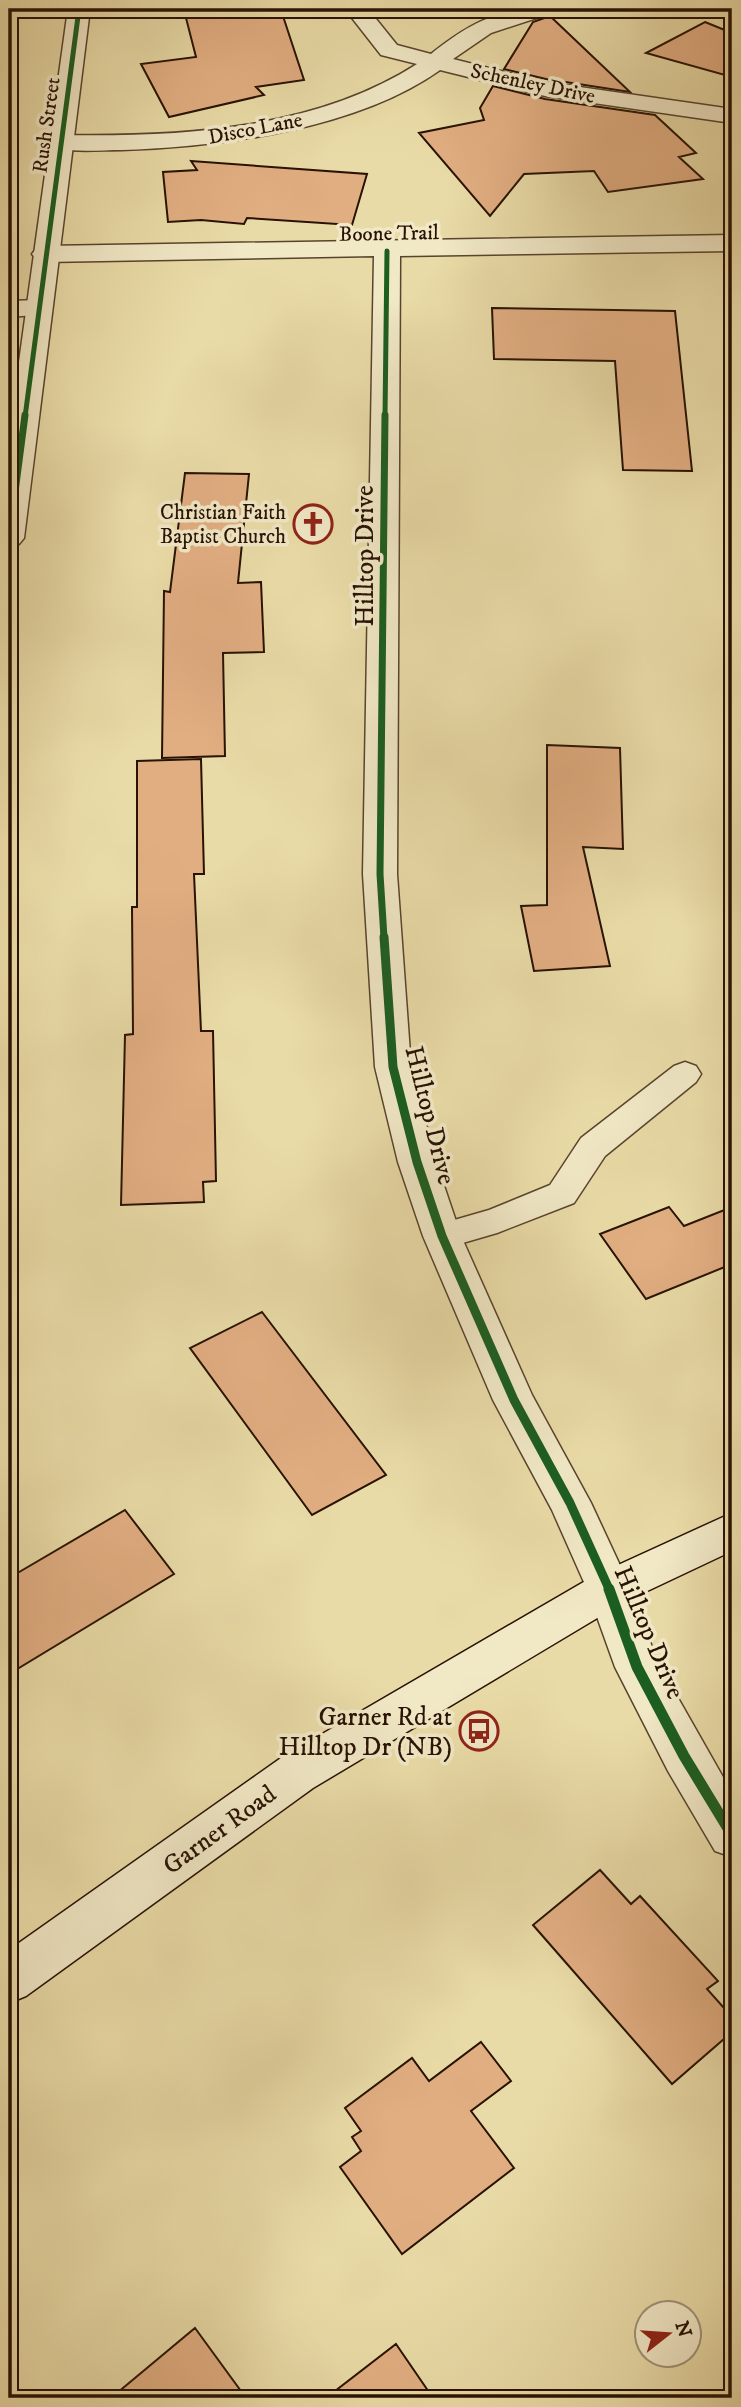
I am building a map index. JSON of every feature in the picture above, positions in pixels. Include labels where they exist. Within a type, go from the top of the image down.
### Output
[{"type":"street","name":"Rush Street","points":[[9,538],[79,9]]},
{"type":"street","name":"Schenley Drive","points":[[356,9],[389,50],[545,89],[732,116]]},
{"type":"street","name":"Disco Lane","points":[[61,142],[179,142],[269,128],[346,106],[411,78],[437,62],[469,36],[541,9]]},
{"type":"street","name":"Boone Trail","points":[[45,254],[387,251],[732,243]]},
{"type":"street","name":"Hilltop Drive","points":[[387,251],[380,874],[384,972],[393,1067],[417,1162],[442,1236],[514,1400],[570,1503],[609,1589],[637,1667],[684,1756],[732,1835]]},
{"type":"street","points":[[9,309],[39,308]]},
{"type":"street","name":"Garner Road","points":[[9,1979],[297,1773],[609,1589],[732,1531]]},
{"type":"lane","points":[[442,1236],[497,1220],[562,1194],[593,1147],[685,1074]]},
{"type":"building","points":[[281,10],[304,80],[256,87],[264,95],[169,117],[141,64],[196,57],[186,18]]},
{"type":"building","points":[[550,16],[630,92],[546,79],[504,69],[533,22]]},
{"type":"building","points":[[705,22],[732,33],[732,77],[646,53]]},
{"type":"building","points":[[493,86],[545,99],[655,115],[696,153],[679,157],[703,179],[608,192],[594,171],[524,174],[490,216],[419,133],[484,120],[480,108]]},
{"type":"building","points":[[191,161],[367,174],[352,225],[247,218],[244,224],[201,220],[168,222],[163,172],[197,170]]},
{"type":"building","points":[[492,308],[675,311],[692,471],[623,470],[615,361],[494,359]]},
{"type":"building","points":[[185,473],[249,474],[238,583],[261,582],[264,652],[223,653],[225,756],[162,758],[164,591],[170,592]]},
{"type":"building","points":[[547,745],[620,748],[623,849],[583,847],[610,966],[534,971],[521,906],[547,905]]},
{"type":"building","points":[[201,759],[204,874],[194,874],[201,1031],[213,1031],[216,1181],[203,1182],[204,1202],[121,1205],[125,1035],[133,1034],[132,907],[137,907],[137,761]]},
{"type":"building","points":[[669,1207],[684,1226],[732,1207],[732,1264],[646,1299],[600,1234]]},
{"type":"building","points":[[262,1312],[386,1475],[312,1515],[190,1348]]},
{"type":"building","points":[[125,1510],[174,1574],[9,1674],[9,1578]]},
{"type":"building","points":[[600,1870],[631,1904],[640,1896],[718,1981],[707,1989],[732,2017],[732,2032],[672,2084],[533,1925]]},
{"type":"building","points":[[481,2042],[511,2081],[471,2111],[514,2168],[402,2254],[340,2167],[361,2151],[352,2137],[361,2131],[345,2108],[412,2058],[429,2081]]},
{"type":"building","points":[[195,2328],[246,2398],[111,2398]]},
{"type":"building","points":[[396,2344],[433,2398],[326,2398]]},
{"type":"cycle path","points":[[9,538],[79,9]]},
{"type":"cycle path","points":[[387,251],[380,874],[393,1067],[417,1162],[442,1236],[514,1400],[570,1503],[609,1589],[637,1667],[684,1756],[732,1835]]},
{"type":"place","name":"Christian Faith Baptist Church","points":[[313,524]]},
{"type":"place","name":"Garner Rd at Hilltop Dr (NB)","points":[[479,1731]]}]
